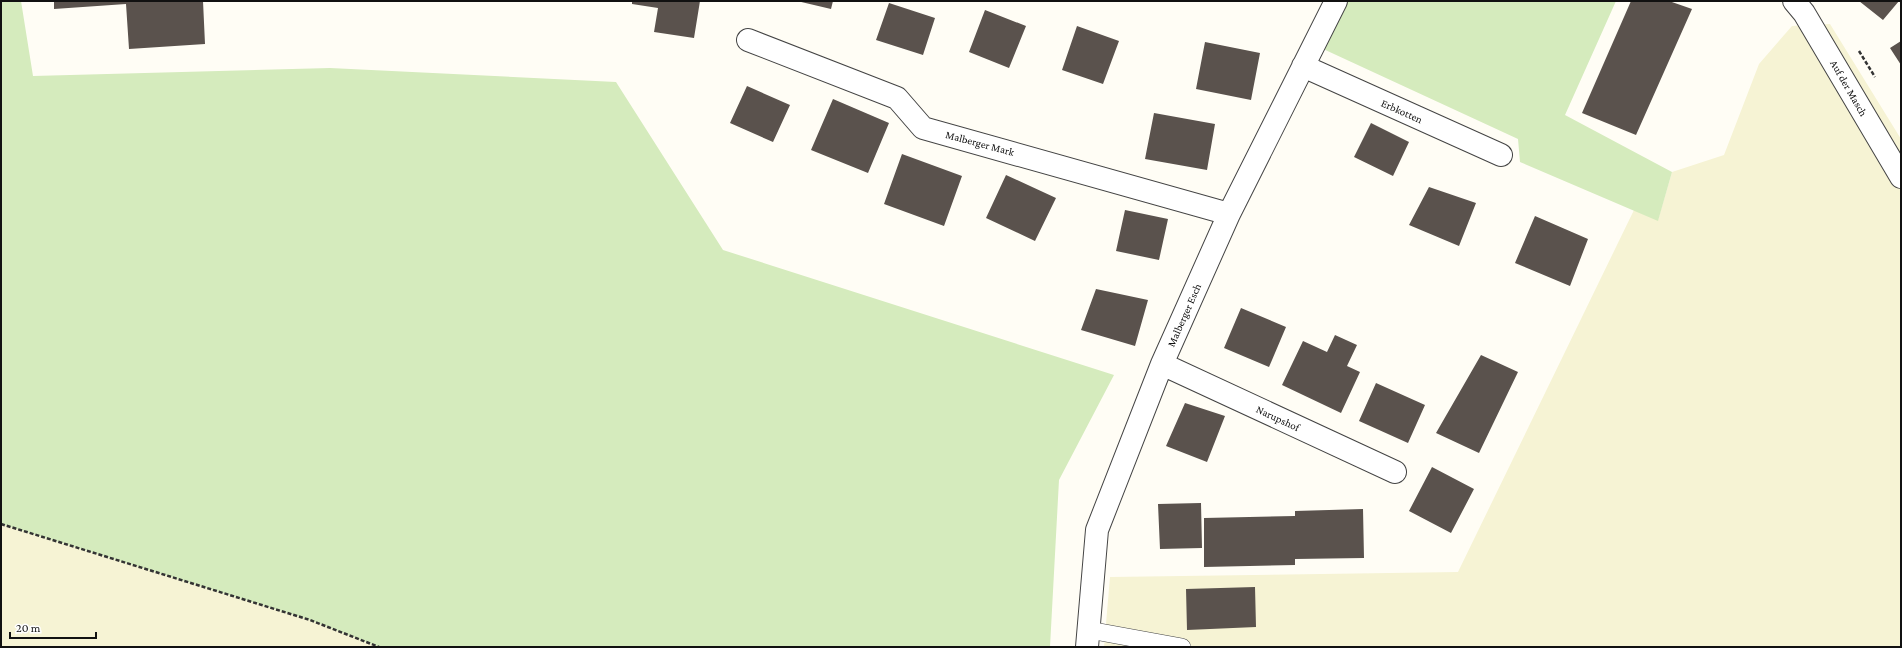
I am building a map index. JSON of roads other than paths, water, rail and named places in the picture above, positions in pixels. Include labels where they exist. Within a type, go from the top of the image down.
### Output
[{"type":"street","name":"Malberger Esch","points":[[1088,638],[1097,530],[1162,364],[1229,214],[1336,1]]},
{"type":"street","name":"Auf der Masch","points":[[1794,1],[1804,13],[1901,177]]},
{"type":"street","name":"Malberger Mark","points":[[748,40],[897,98],[923,128],[1043,160],[1229,214]]},
{"type":"street","name":"Erbkotten","points":[[1303,66],[1500,155]]},
{"type":"street","name":"Narupshof","points":[[1162,364],[1395,472]]},
{"type":"lane","points":[[1088,638],[1182,647]]}]
